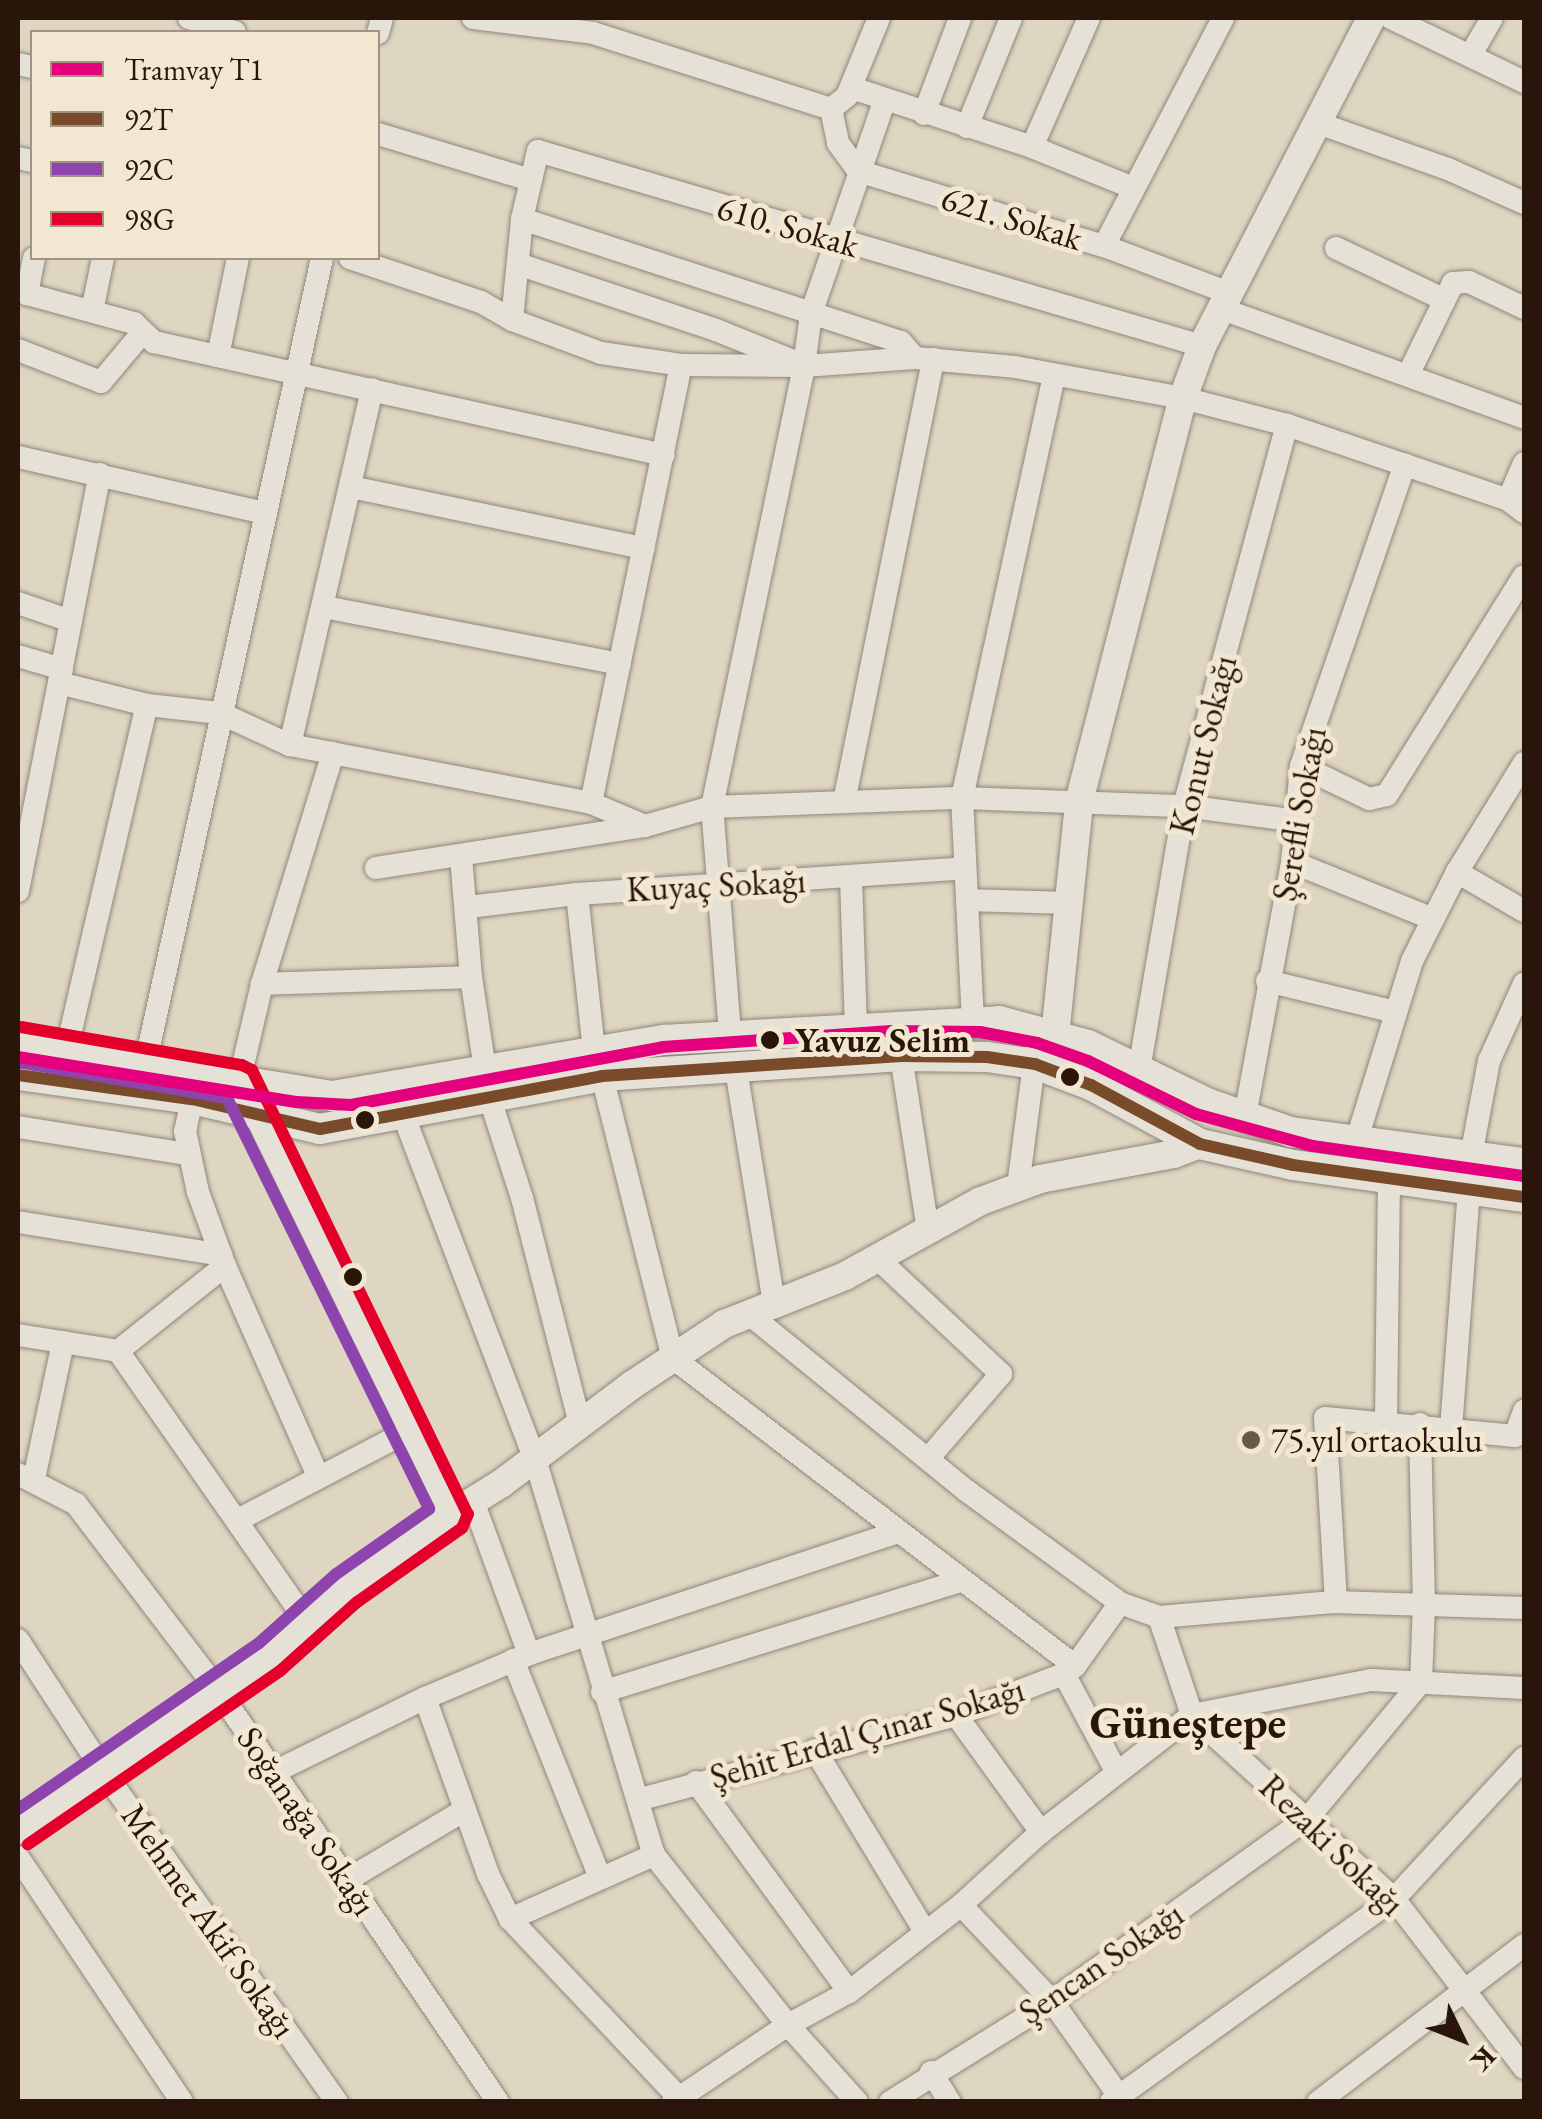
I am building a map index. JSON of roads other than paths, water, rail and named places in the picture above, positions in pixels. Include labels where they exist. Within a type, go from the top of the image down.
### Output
[{"type":"main road","points":[[18,1044],[332,1096],[488,1084],[730,1034],[999,1021],[1088,1045],[1244,1116],[1291,1132],[1524,1163]]},
{"type":"main road","points":[[598,1063],[736,1069],[901,1056],[987,1056],[1034,1064],[1091,1085],[1200,1144],[1293,1166],[1524,1197]]},
{"type":"main road","points":[[18,1075],[192,1100],[320,1129],[403,1114],[488,1084]]},
{"type":"street","points":[[188,18],[228,30]]},
{"type":"street","points":[[476,18],[593,33],[831,108]]},
{"type":"street","points":[[831,108],[852,88],[878,18]]},
{"type":"street","points":[[924,114],[960,18]]},
{"type":"street","points":[[968,127],[1011,18]]},
{"type":"street","points":[[1032,147],[1089,18]]},
{"type":"street","points":[[1104,246],[1223,18]]},
{"type":"street","points":[[1018,1187],[1034,1064],[1047,1034],[1068,904],[1079,802],[1184,398],[1202,346],[1371,18]]},
{"type":"street","points":[[1391,18],[1524,82]]},
{"type":"street","points":[[1470,56],[1492,18]]},
{"type":"street","points":[[852,88],[884,102],[1032,147],[1132,187]]},
{"type":"street","points":[[730,1034],[712,808],[804,366],[811,314],[884,102]]},
{"type":"street","points":[[831,108],[838,144],[858,171]]},
{"type":"street","points":[[1318,123],[1448,170],[1524,203]]},
{"type":"street","points":[[380,135],[530,180],[512,320]]},
{"type":"street","name":"610. Sokak","points":[[530,180],[538,151],[1202,346]]},
{"type":"street","name":"621. Sokak","points":[[858,171],[1104,246],[1226,301],[1524,418]]},
{"type":"street","points":[[522,219],[901,342],[924,359]]},
{"type":"street","points":[[1336,248],[1443,299]]},
{"type":"street","points":[[34,260],[27,294],[134,324],[154,342],[664,455]]},
{"type":"street","points":[[92,311],[103,260]]},
{"type":"street","points":[[218,356],[238,260]]},
{"type":"street","points":[[145,1065],[322,260]]},
{"type":"street","points":[[356,260],[481,302],[512,320],[601,354],[681,364],[804,366],[924,359],[1054,375],[1184,398],[1287,425],[1516,506],[1524,463]]},
{"type":"street","points":[[518,264],[716,330],[804,366]]},
{"type":"street","points":[[1410,373],[1446,289],[1461,280],[1524,308]]},
{"type":"street","points":[[18,350],[101,382],[143,332]]},
{"type":"street","points":[[844,802],[924,359]]},
{"type":"street","points":[[591,802],[681,364]]},
{"type":"street","points":[[974,1022],[962,798],[1054,375]]},
{"type":"street","points":[[290,746],[372,390]]},
{"type":"street","name":"Konut Sokağı","points":[[1139,1070],[1184,806],[1287,425]]},
{"type":"street","points":[[18,457],[264,513]]},
{"type":"street","name":"Şerefli Sokağı","points":[[1244,1116],[1292,862],[1302,766],[1405,464]]},
{"type":"street","points":[[18,891],[100,474]]},
{"type":"street","points":[[351,487],[644,548]]},
{"type":"street","points":[[1302,766],[1369,799],[1387,795],[1524,576]]},
{"type":"street","points":[[18,603],[71,621]]},
{"type":"street","points":[[324,608],[620,664]]},
{"type":"street","points":[[18,656],[60,676],[147,705],[220,713],[290,746],[591,802],[645,826]]},
{"type":"street","points":[[66,1052],[147,705]]},
{"type":"street","points":[[333,752],[262,984],[239,1082],[408,1431],[462,1508],[521,1657],[600,1878]]},
{"type":"street","points":[[1357,1139],[1395,1012],[1434,920],[1458,872],[1524,764]]},
{"type":"street","points":[[376,868],[645,826],[712,808],[962,798],[1184,806],[1298,821]]},
{"type":"street","points":[[461,856],[471,977],[488,1084],[522,1198],[580,1424]]},
{"type":"street","points":[[1292,862],[1434,920]]},
{"type":"street","name":"Kuyaç Sokağı","points":[[468,907],[576,894],[965,868]]},
{"type":"street","points":[[1458,872],[1524,910]]},
{"type":"street","points":[[852,878],[856,1026]]},
{"type":"street","points":[[576,894],[598,1063],[672,1358],[1070,1670],[1117,1773]]},
{"type":"street","points":[[967,900],[1068,904]]},
{"type":"street","points":[[262,984],[471,977]]},
{"type":"street","points":[[1268,981],[1395,1012]]},
{"type":"street","points":[[1471,1156],[1489,1062],[1524,984]]},
{"type":"street","points":[[901,1056],[928,1230]]},
{"type":"street","points":[[736,1069],[762,1309],[928,1459],[1120,1603],[1159,1617],[1336,1602],[1424,1605],[1522,1601]]},
{"type":"street","points":[[192,1100],[185,1131],[186,1154],[223,1261],[318,1476]]},
{"type":"street","points":[[403,1114],[535,1459],[602,1692],[641,1799],[654,1855],[788,2026],[857,2102]]},
{"type":"street","points":[[18,1127],[186,1154]]},
{"type":"street","points":[[18,1830],[220,1694],[346,1588],[724,1324],[877,1258],[981,1201],[1018,1187],[1040,1179],[1174,1154],[1200,1144]]},
{"type":"street","points":[[1386,1422],[1389,1179]]},
{"type":"street","points":[[1451,1430],[1469,1190]]},
{"type":"street","points":[[18,1222],[223,1261]]},
{"type":"street","points":[[877,1258],[1002,1374],[928,1459]]},
{"type":"street","points":[[118,1351],[223,1261]]},
{"type":"street","points":[[18,1334],[118,1351],[308,1622]]},
{"type":"street","points":[[26,1476],[63,1342]]},
{"type":"street","points":[[1336,1602],[1325,1418],[1515,1436],[1524,1412]]},
{"type":"street","points":[[1420,1424],[1424,1605],[1421,1682]]},
{"type":"street","points":[[238,1520],[408,1431]]},
{"type":"street","name":"Soğanağa Sokağı","points":[[26,1476],[76,1504],[220,1694],[498,2102]]},
{"type":"street","points":[[274,1772],[425,1698],[584,1632],[898,1532]]},
{"type":"street","points":[[602,1692],[961,1581]]},
{"type":"street","points":[[1070,1670],[1120,1603]]},
{"type":"street","name":"Rezaki Sokağı","points":[[1159,1617],[1192,1715],[1394,1899],[1521,2057]]},
{"type":"street","name":"Mehmet Akif Sokağı","points":[[18,1640],[104,1772],[337,2102]]},
{"type":"street","name":"Şehit Erdal Çınar Sokağı","points":[[641,1799],[956,1715],[1070,1670]]},
{"type":"street","points":[[425,1698],[510,1918],[678,2100],[788,2026],[849,1992],[961,1904],[1041,1832],[1192,1715],[1371,1680],[1524,1688]]},
{"type":"street","name":"Şencan Sokağı","points":[[890,2102],[930,2072],[1052,2001],[1308,1818],[1421,1682]]},
{"type":"street","points":[[956,1715],[1041,1832]]},
{"type":"street","points":[[815,1750],[924,1930]]},
{"type":"street","points":[[961,1904],[1052,2001],[1115,2099],[1394,1899],[1524,1758]]},
{"type":"street","points":[[696,1782],[849,1992]]},
{"type":"street","points":[[347,1880],[466,1810]]},
{"type":"street","points":[[510,1918],[654,1855]]},
{"type":"street","points":[[18,1856],[182,2102]]},
{"type":"street","points":[[1318,2102],[1466,1993],[1524,1945]]},
{"type":"street","points":[[930,2072],[950,2102]]},
{"type":"tram line","name":"T1","points":[[18,1057],[297,1102],[351,1105],[663,1047],[891,1031],[980,1032],[1037,1043],[1088,1061],[1196,1114],[1313,1146],[1524,1176]]},
{"type":"place","name":"Yavuz Selim","points":[[770,1040]]},
{"type":"place","name":"75.yıl ortaokulu","points":[[1251,1440]]},
{"type":"district","name":"Güneştepe","points":[[1188,1723]]}]
